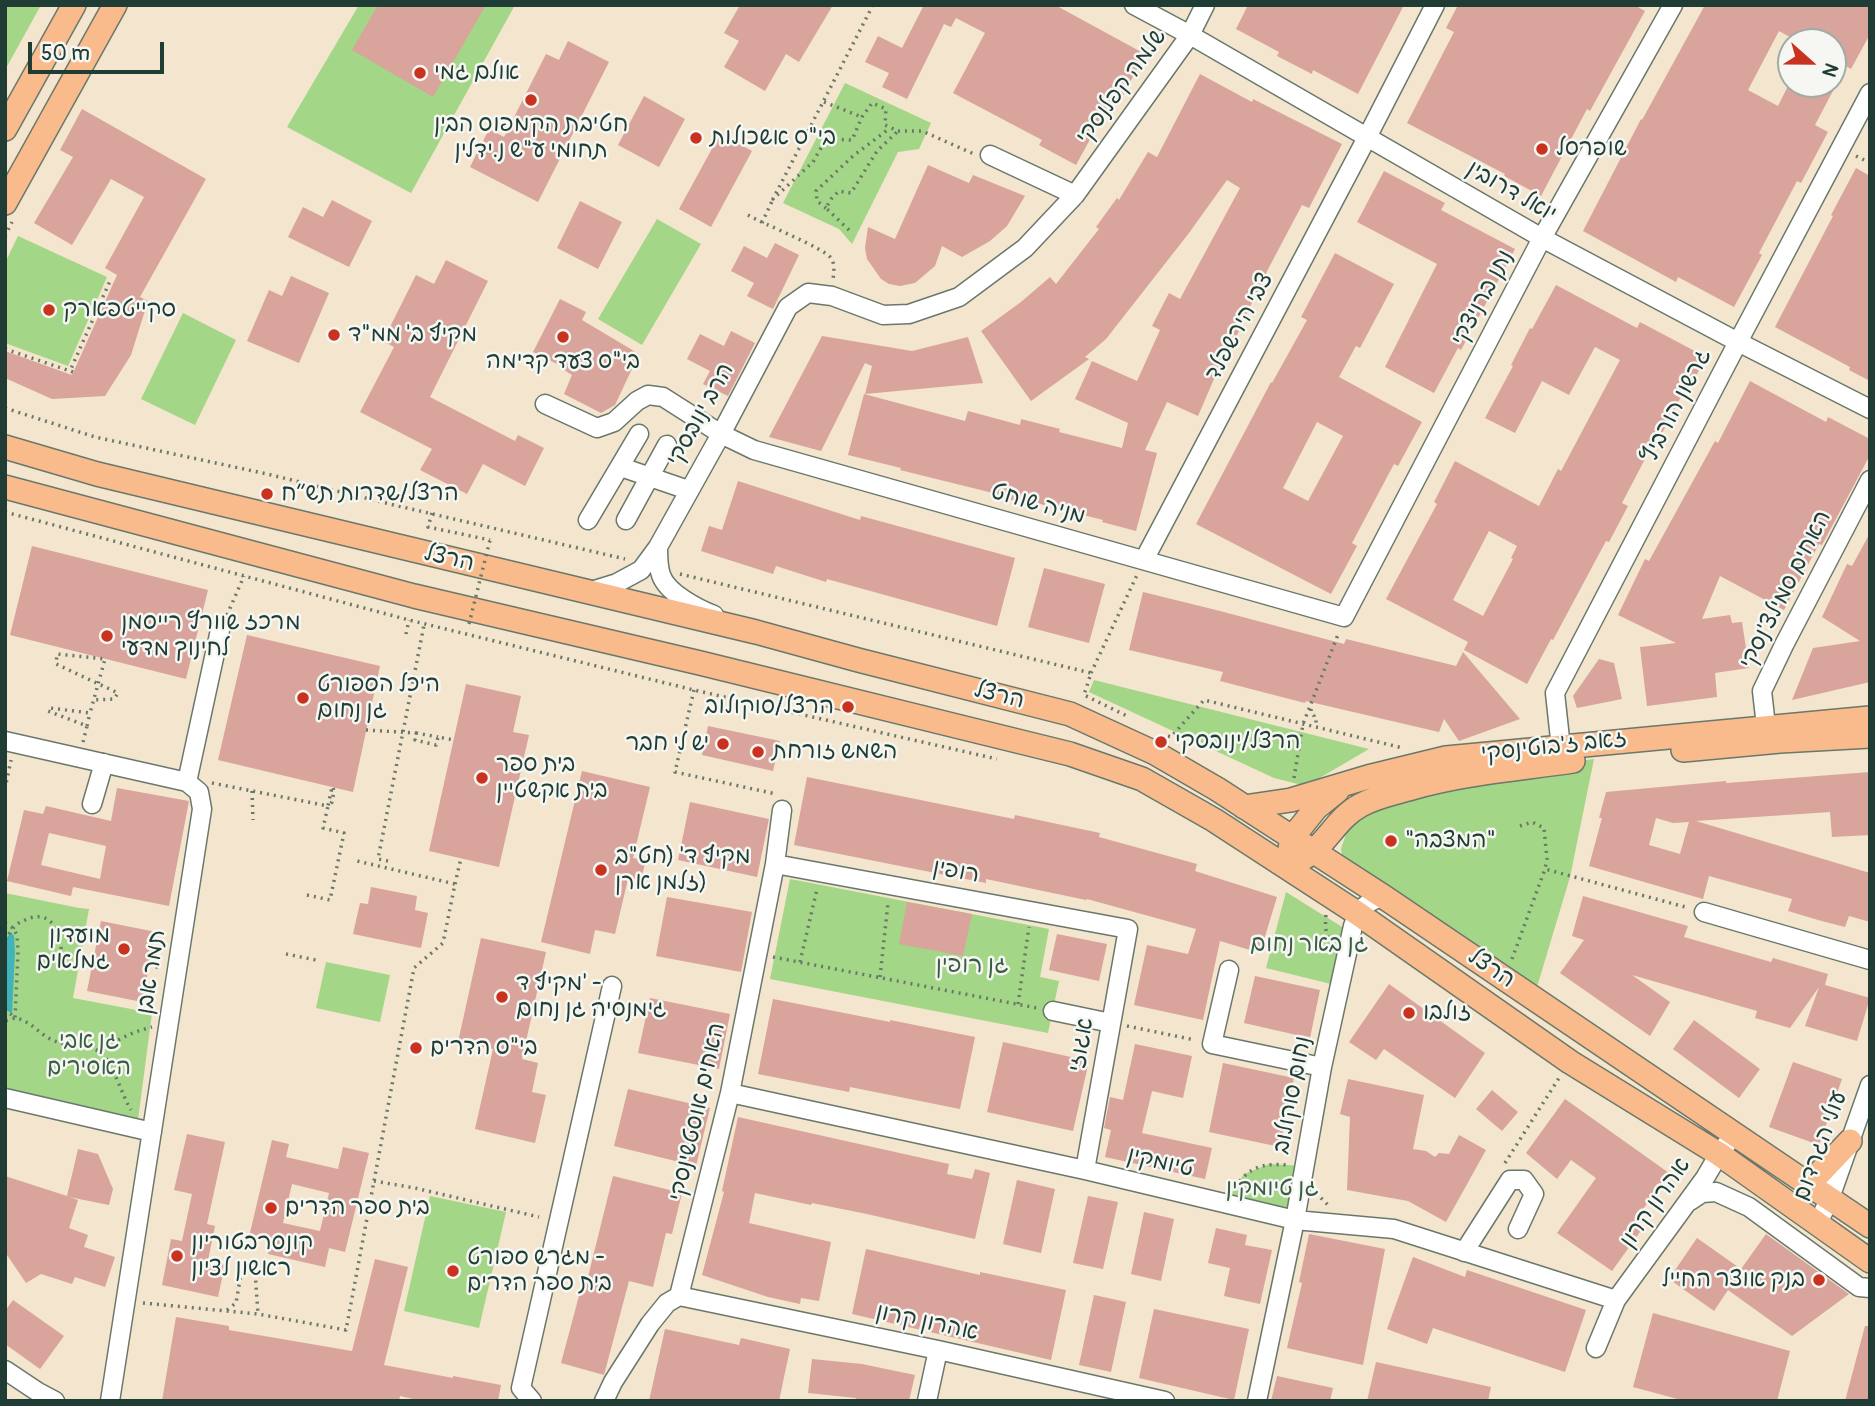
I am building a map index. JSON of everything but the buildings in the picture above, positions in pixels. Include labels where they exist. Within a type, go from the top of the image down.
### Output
[{"type":"main road","points":[[5,129],[74,5]]},
{"type":"main road","points":[[5,203],[115,5]]},
{"type":"main road","name":"הרצל","points":[[5,447],[97,474],[756,632],[1070,714],[1155,753],[1244,807],[1384,897],[1870,1226]]},
{"type":"main road","name":"הרצל","points":[[5,487],[414,596],[1070,754],[1142,779],[1214,820],[1357,913],[1570,1062],[1719,1154],[1870,1261]]},
{"type":"main road","name":"זאב ז'בוטינסקי","points":[[1244,807],[1290,800],[1446,758],[1870,718]]},
{"type":"main road","name":"זאב ז'בוטינסקי","points":[[1287,867],[1314,852],[1337,824],[1360,805],[1434,781],[1594,759],[1780,741],[1870,736]]},
{"type":"main road","points":[[1287,867],[1292,838],[1316,808],[1348,785],[1368,777]]},
{"type":"main road","points":[[1809,1184],[1850,1141]]},
{"type":"street","name":"יואל דרובין","points":[[1134,5],[1542,238],[1870,409]]},
{"type":"street","name":"שלמה קפלנסקי","points":[[788,307],[808,293],[832,296],[883,315],[909,314],[959,297],[1025,248],[1075,195],[1190,35],[1205,5]]},
{"type":"street","name":"צבי הירשפלד","points":[[1144,560],[1368,138],[1435,5]]},
{"type":"street","name":"נתן ברניצקי","points":[[1345,617],[1542,238],[1673,5]]},
{"type":"street","name":"גרשון הורביץ","points":[[1561,748],[1555,693],[1870,93]]},
{"type":"street","points":[[990,155],[1075,195]]},
{"type":"street","name":"הרב ינובסקי","points":[[588,592],[617,583],[641,570],[658,547],[788,307]]},
{"type":"street","name":"מניה שוחט","points":[[545,404],[597,428],[614,422],[637,401],[648,396],[663,397],[721,434],[754,450],[1345,617]]},
{"type":"street","points":[[588,520],[639,434]]},
{"type":"street","points":[[626,520],[667,446]]},
{"type":"street","points":[[621,467],[688,490]]},
{"type":"street","name":"האחים סמילצ'נסקי","points":[[1766,726],[1762,691],[1870,480]]},
{"type":"street","points":[[658,547],[661,577],[670,589],[704,611],[756,632]]},
{"type":"street","points":[[10,743],[187,782],[220,630]]},
{"type":"street","points":[[195,689],[202,712]]},
{"type":"street","points":[[92,804],[104,763]]},
{"type":"street","name":"תמר אבן","points":[[110,1401],[202,809],[199,792],[187,782]]},
{"type":"street","name":"האחים אוסטשינסקי","points":[[679,1296],[730,1093],[775,864],[782,810]]},
{"type":"street","name":"רופין","points":[[775,864],[1128,929]]},
{"type":"street","points":[[1357,913],[1366,903],[1384,897]]},
{"type":"street","points":[[1704,912],[1870,960]]},
{"type":"street","name":"נחום סוקולוב","points":[[1257,1401],[1295,1220],[1322,1067],[1357,913]]},
{"type":"street","name":"אגוזי","points":[[1085,1170],[1128,929]]},
{"type":"street","points":[[1229,970],[1212,1044],[1322,1067]]},
{"type":"street","points":[[532,1401],[521,1388],[612,986]]},
{"type":"street","points":[[1053,1011],[1111,1023]]},
{"type":"street","name":"עולי הגרדום","points":[[1818,1223],[1830,1198],[1870,1085]]},
{"type":"street","name":"טיומקין","points":[[730,1093],[1085,1170],[1295,1220],[1394,1229],[1616,1300]]},
{"type":"street","points":[[5,1097],[152,1132]]},
{"type":"street","name":"אהרון קרון","points":[[1596,1348],[1616,1300],[1735,1133]]},
{"type":"street","points":[[1464,1252],[1510,1180],[1524,1180],[1534,1194],[1518,1229]]},
{"type":"street","points":[[1687,1203],[1702,1193],[1716,1192],[1749,1207],[1859,1287],[1870,1287]]},
{"type":"street","points":[[604,1401],[650,1324],[667,1303],[679,1296]]},
{"type":"street","name":"אהרון קרון","points":[[679,1296],[1165,1401]]},
{"type":"street","points":[[927,1401],[938,1350]]},
{"type":"street","points":[[5,1370],[55,1401]]},
{"type":"path","points":[[762,223],[873,5]]},
{"type":"path","points":[[824,102],[862,117]]},
{"type":"path","points":[[773,199],[813,162],[826,139],[852,140],[862,117],[872,103],[886,109],[884,125],[890,128],[898,131],[922,131],[984,159],[990,155]]},
{"type":"path","points":[[849,230],[817,201],[816,191],[853,156],[890,128]]},
{"type":"path","points":[[826,208],[839,191],[851,193],[877,151],[898,131]]},
{"type":"path","points":[[748,215],[831,257],[834,268],[832,296]]},
{"type":"path","points":[[5,349],[72,372],[110,281]]},
{"type":"path","points":[[5,512],[424,624],[694,690],[1000,760]]},
{"type":"path","points":[[432,513],[428,527],[490,540],[469,624]]},
{"type":"path","points":[[1091,673],[1144,560]]},
{"type":"path","points":[[220,630],[244,576]]},
{"type":"path","points":[[1290,800],[1303,724],[1345,617]]},
{"type":"path","points":[[406,634],[409,620]]},
{"type":"path","points":[[388,861],[378,859],[424,624]]},
{"type":"path","points":[[79,758],[93,701],[98,683],[104,659],[57,654],[56,664],[98,683],[118,693],[114,699],[93,701]]},
{"type":"path","points":[[694,690],[675,772],[784,796],[782,810]]},
{"type":"path","points":[[1310,707],[1317,723],[1316,727]]},
{"type":"path","points":[[87,726],[48,712],[50,708],[90,713]]},
{"type":"path","points":[[1303,724],[1407,748]]},
{"type":"path","points":[[366,730],[416,733],[454,740]]},
{"type":"path","points":[[416,733],[415,740],[436,745],[438,737]]},
{"type":"path","points":[[5,789],[10,743]]},
{"type":"path","points":[[187,782],[216,783],[328,806],[323,828],[344,833],[330,900],[307,895]]},
{"type":"path","points":[[251,790],[253,820]]},
{"type":"path","points":[[1505,978],[1547,859],[1544,828],[1532,822],[1520,826]]},
{"type":"path","points":[[125,1302],[258,1314],[346,1330],[414,968],[443,943],[461,858]]},
{"type":"path","points":[[357,860],[455,884]]},
{"type":"path","points":[[1545,869],[1704,912]]},
{"type":"path","points":[[800,962],[815,897]]},
{"type":"path","points":[[1327,910],[1324,927],[1328,940],[1334,948],[1347,953]]},
{"type":"path","points":[[1018,1004],[1031,911]]},
{"type":"path","points":[[5,940],[16,924],[36,917],[44,918],[56,929],[62,943],[60,967]]},
{"type":"path","points":[[880,977],[887,922]]},
{"type":"path","points":[[5,923],[13,928],[17,935],[15,1018]]},
{"type":"path","points":[[757,953],[1053,1011]]},
{"type":"path","points":[[286,954],[316,960]]},
{"type":"path","points":[[5,1009],[15,1018],[29,1023],[40,1034],[60,1044],[101,1052],[110,1063],[127,1104],[138,1120],[152,1132]]},
{"type":"path","points":[[5,1021],[15,1018]]},
{"type":"path","points":[[1111,1023],[1212,1044]]},
{"type":"path","points":[[101,1052],[115,1040],[136,1031],[168,1025]]},
{"type":"path","points":[[1500,1171],[1570,1062]]},
{"type":"path","points":[[1225,1203],[1244,1174],[1269,1164],[1303,1172],[1346,1225]]},
{"type":"path","points":[[374,1181],[540,1217]]},
{"type":"path","points":[[225,1311],[236,1303],[242,1268],[255,1271],[258,1314]]},
{"type":"green space","points":[[5,5],[41,5],[5,70]]},
{"type":"green space","points":[[359,5],[515,5],[411,193],[287,127]]},
{"type":"green space","points":[[845,83],[931,123],[919,149],[898,152],[852,244],[839,229],[783,203]]},
{"type":"green space","points":[[657,219],[701,244],[642,345],[598,319]]},
{"type":"green space","name":"סקייטפארק","points":[[18,236],[107,277],[68,366],[5,343],[5,263]]},
{"type":"green space","points":[[183,313],[236,340],[195,425],[141,399]]},
{"type":"green space","points":[[1094,680],[1369,749],[1306,786],[1274,778],[1089,692]]},
{"type":"green space","points":[[1594,759],[1570,877],[1534,997],[1345,872],[1341,849],[1360,805],[1457,777]]},
{"type":"green space","name":"גן רופין","points":[[790,879],[1049,929],[1040,977],[1059,981],[1048,1033],[770,979]]},
{"type":"green space","name":"גן באר נחום","points":[[1286,892],[1347,930],[1335,985],[1266,968]]},
{"type":"green space","name":"גן אבי האסירים","points":[[5,893],[89,909],[73,998],[152,1013],[138,1120],[5,1090]]},
{"type":"green space","points":[[326,962],[390,975],[380,1022],[316,1008]]},
{"type":"green space","name":"גן טיומקין","points":[[1269,1164],[1305,1166],[1295,1220],[1225,1203],[1244,1174]]},
{"type":"green space","name":"מגרש ספורט - בית ספר הדרים","points":[[430,1196],[506,1212],[479,1328],[404,1311]]},
{"type":"water","points":[[11,932],[14,936],[15,953],[12,1014],[5,1009],[5,940]]},
{"type":"place","name":"אולם גמי","points":[[420,73]]},
{"type":"place","name":"חטיבת הקמפוס הבין תחומי ע\"ש נ.ידלין","points":[[531,100]]},
{"type":"place","name":"בי\"ס אשכולות","points":[[696,138]]},
{"type":"place","name":"שופרסל","points":[[1542,149]]},
{"type":"place","name":"סקייטפארק","points":[[49,310]]},
{"type":"place","name":"מקיף ב' ממ\"ד","points":[[334,335]]},
{"type":"place","name":"בי\"ס צעד קדימה","points":[[563,337]]},
{"type":"place","name":"הרצל/שדרות תש״ח","points":[[267,494]]},
{"type":"place","name":"מרכז שוורץ רייסמן לחינוך מדעי","points":[[107,636]]},
{"type":"place","name":"היכל הספורט גן נחום","points":[[303,698]]},
{"type":"place","name":"הרצל/סוקולוב","points":[[848,707]]},
{"type":"place","name":"הרצל/ינובסקי","points":[[1161,742]]},
{"type":"place","name":"יש לי חבר","points":[[723,744]]},
{"type":"place","name":"השמש זורחת","points":[[758,752]]},
{"type":"place","name":"בית ספר בית אקשטיין","points":[[482,778]]},
{"type":"place","name":"\"המצבה\"","points":[[1391,841]]},
{"type":"place","name":"מקיף ד' (חט\"ב זלמן ארן)","points":[[601,870]]},
{"type":"place","name":"מועדון גמלאים","points":[[124,949]]},
{"type":"place","name":"מקיף ד' - גימנסיה גן נחום","points":[[502,997]]},
{"type":"place","name":"זולבו","points":[[1409,1013]]},
{"type":"place","name":"בי\"ס הדרים","points":[[416,1048]]},
{"type":"place","name":"בית ספר הדרים","points":[[271,1208]]},
{"type":"place","name":"קונסרבטוריון ראשון לציון","points":[[177,1256]]},
{"type":"place","name":"מגרש ספורט - בית ספר הדרים","points":[[453,1271]]},
{"type":"place","name":"בנק אוצר החייל","points":[[1819,1280]]}]
